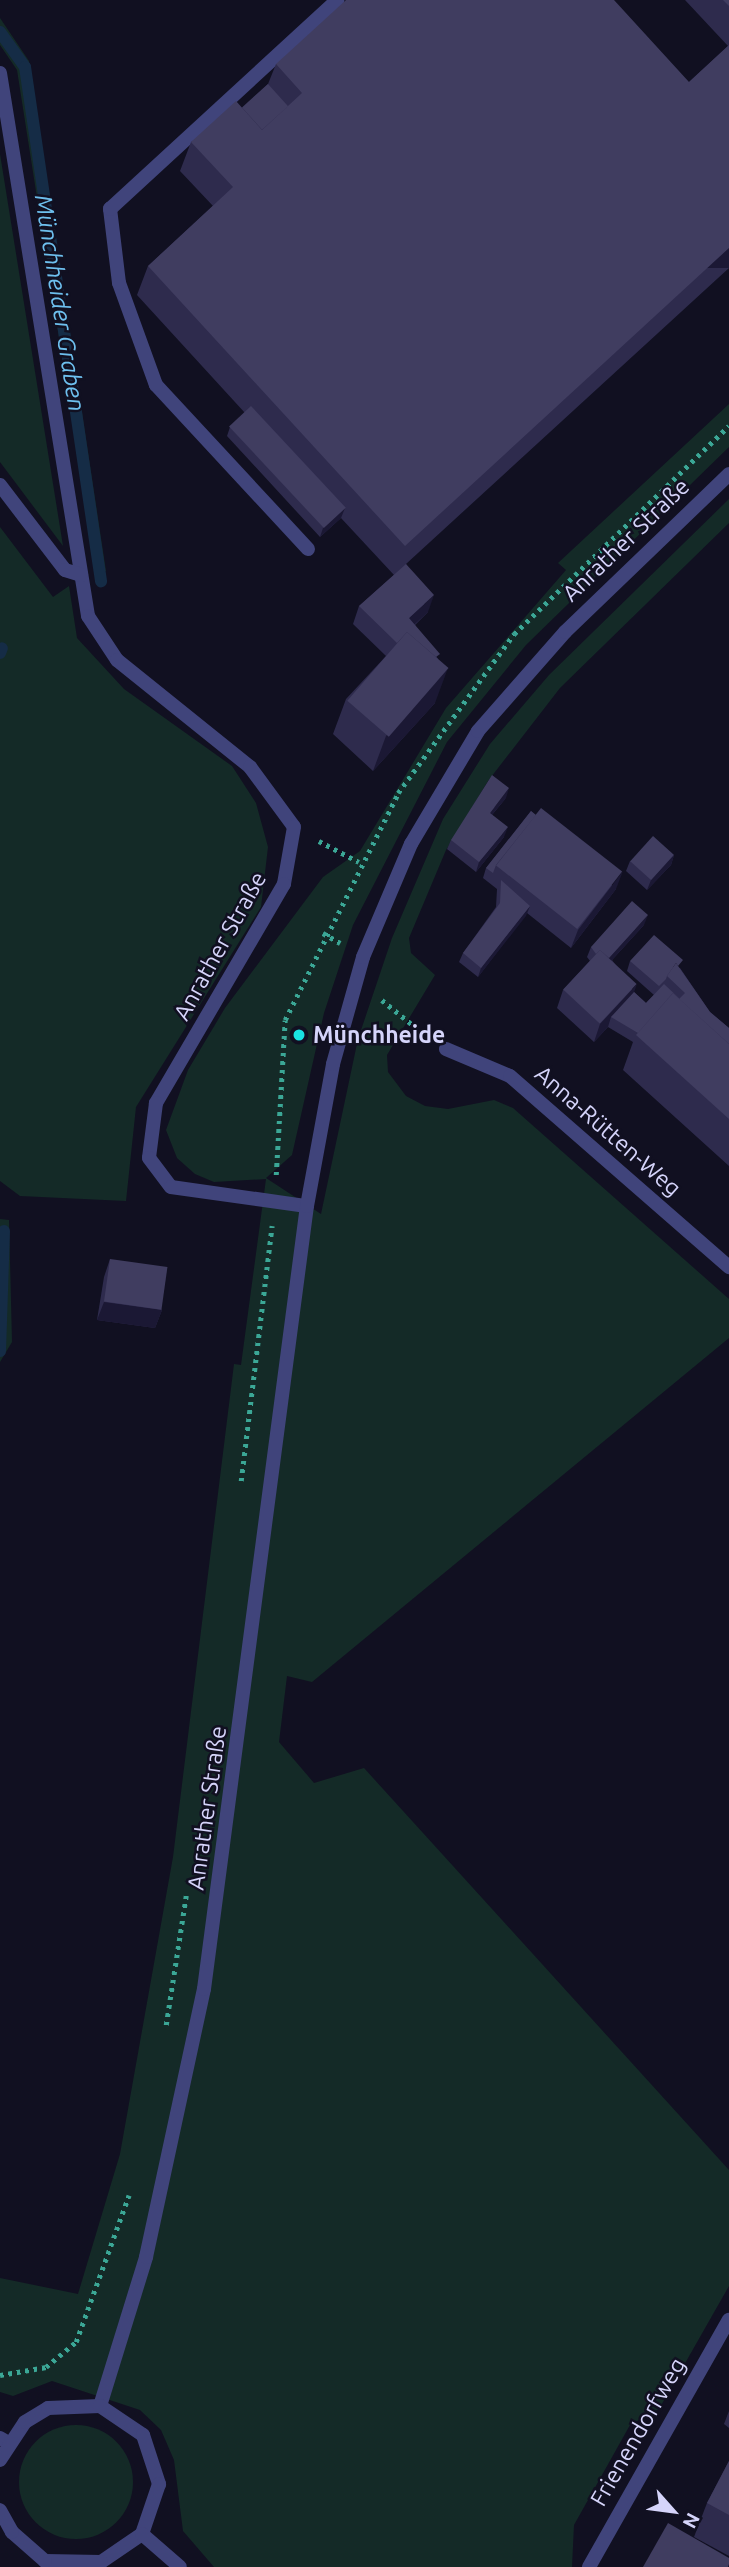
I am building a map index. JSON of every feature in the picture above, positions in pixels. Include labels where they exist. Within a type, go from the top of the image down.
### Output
[{"type":"street","points":[[308,550],[156,385],[119,283],[110,209],[337,0]]},
{"type":"street","points":[[0,72],[88,616],[117,660],[250,766],[293,827]]},
{"type":"street","name":"Anrather Straße","points":[[100,2406],[157,2211],[204,1989],[307,1206],[353,988],[389,891],[432,804],[515,686],[639,556],[729,474]]},
{"type":"street","points":[[0,485],[65,570],[81,575]]},
{"type":"street","name":"Anrather Straße","points":[[293,827],[284,884],[156,1103],[149,1158],[171,1187],[307,1206]]},
{"type":"street","name":"Anna-Rütten-Weg","points":[[446,1049],[510,1076],[729,1267]]},
{"type":"street","name":"Frienendorfweg","points":[[589,2567],[729,2320]]},
{"type":"street","points":[[0,2460],[4,2440],[48,2408],[100,2406],[143,2435],[154,2458],[155,2509],[142,2534],[101,2562],[44,2564],[12,2532],[0,2510]]},
{"type":"street","points":[[142,2534],[180,2567]]},
{"type":"path","points":[[293,827],[359,862]]},
{"type":"path","points":[[240,1488],[274,1203]]},
{"type":"path","points":[[165,2030],[188,1883]]},
{"type":"path","points":[[0,2375],[46,2367],[76,2342],[131,2188]]},
{"type":"green space","points":[[0,18],[29,61],[106,571],[96,574],[17,70],[0,45]]},
{"type":"green space","points":[[0,154],[63,546],[0,462]]},
{"type":"green space","points":[[729,404],[729,447],[526,645],[447,742],[353,925],[324,1013],[292,1155],[266,1178],[321,1214],[358,1039],[392,938],[443,819],[490,744],[549,675],[729,499],[729,523],[560,688],[488,781],[446,850],[409,938],[411,953],[435,975],[387,1055],[388,1072],[406,1096],[425,1106],[448,1109],[494,1100],[513,1108],[729,1299],[729,1338],[312,1682],[287,1676],[279,1742],[314,1783],[364,1768],[729,2170],[729,2286],[659,2409],[630,2425],[574,2525],[572,2567],[214,2567],[183,2531],[174,2460],[161,2430],[140,2410],[52,2381],[13,2396],[0,2392],[0,2278],[78,2294],[120,2154],[173,1857],[234,1364],[241,1365],[266,1179],[214,1182],[195,1174],[177,1158],[166,1130],[188,1070],[225,1008],[323,877],[360,851],[446,708],[566,570],[558,563]]},
{"type":"green space","points":[[0,527],[53,597],[69,586],[77,638],[124,689],[232,766],[256,803],[268,847],[261,907],[136,1107],[126,1201],[20,1196],[0,1181]]},
{"type":"green space","points":[[0,1219],[9,1220],[12,1342],[0,1362]]},
{"type":"green space","points":[[76,2425],[98,2429],[117,2441],[129,2460],[133,2482],[129,2504],[117,2523],[98,2535],[76,2539],[54,2535],[35,2523],[23,2504],[19,2482],[23,2460],[35,2441],[54,2429]]},
{"type":"building","points":[[346,0],[614,0],[689,82],[729,45],[729,248],[405,546],[148,266],[233,187],[191,142],[236,101],[262,130],[302,93],[276,64]]},
{"type":"building","points":[[268,84],[288,106],[262,130],[242,107]]},
{"type":"building","points":[[251,406],[346,508],[324,528],[229,426]]},
{"type":"building","points":[[406,564],[434,595],[409,618],[440,654],[436,657],[407,632],[397,643],[359,606]]},
{"type":"building","points":[[407,632],[449,668],[389,737],[347,701]]},
{"type":"building","points":[[492,775],[509,788],[490,813],[508,827],[479,862],[451,840]]},
{"type":"building","points":[[541,808],[622,871],[577,929],[496,866]]},
{"type":"building","points":[[531,811],[536,815],[496,865],[493,873],[486,868]]},
{"type":"building","points":[[653,836],[674,855],[651,880],[630,861]]},
{"type":"building","points":[[501,880],[530,906],[481,968],[463,953],[500,903]]},
{"type":"building","points":[[632,901],[648,915],[609,958],[600,950],[596,954],[591,947]]},
{"type":"building","points":[[654,935],[683,960],[678,966],[676,963],[659,986],[630,961]]},
{"type":"building","points":[[600,950],[637,984],[600,1024],[563,989]]},
{"type":"building","points":[[676,963],[710,1012],[729,1028],[729,1044],[679,999],[685,993],[667,976]]},
{"type":"building","points":[[664,984],[680,999],[673,993],[638,1033],[611,1017],[634,992],[646,1003]]},
{"type":"building","points":[[673,993],[729,1044],[729,1119],[636,1035]]},
{"type":"building","points":[[110,1259],[167,1267],[161,1310],[104,1302]]},
{"type":"building","points":[[729,2461],[729,2515],[707,2503]]},
{"type":"building","points":[[668,2523],[729,2558],[728,2567],[643,2567]]},
{"type":"waterway","name":"Münchheider Graben","points":[[0,32],[25,67],[101,581]]},
{"type":"waterway","name":"Münchheider Graben","points":[[0,653],[2,648]]},
{"type":"waterway","name":"Münchheider Graben","points":[[0,1351],[4,1231]]},
{"type":"place","name":"Münchheide","points":[[299,1035]]}]
